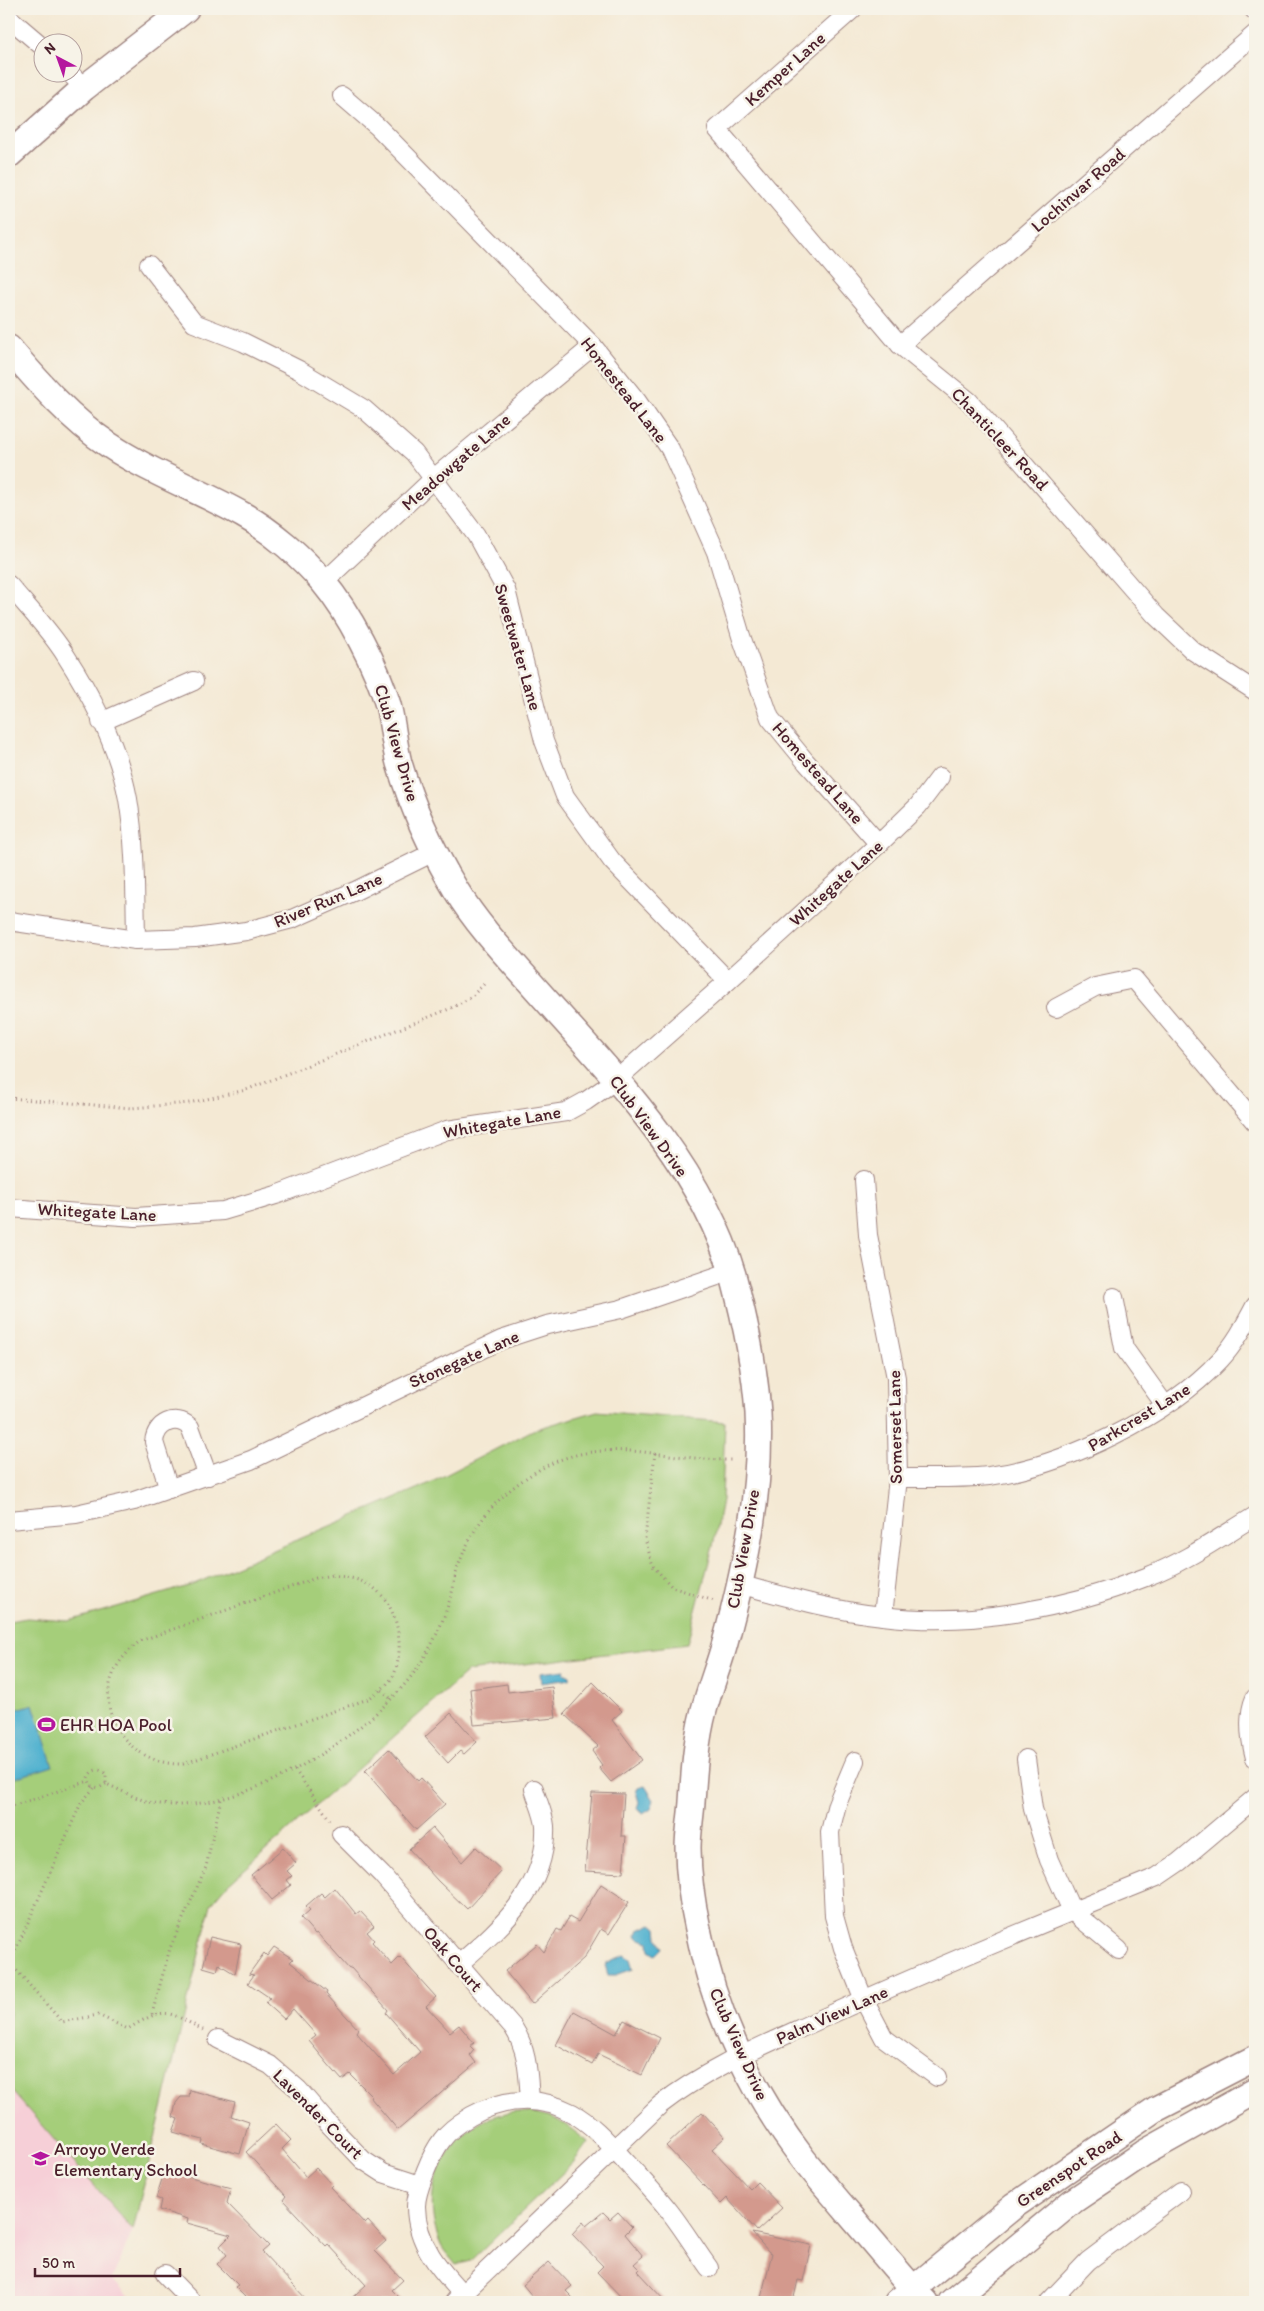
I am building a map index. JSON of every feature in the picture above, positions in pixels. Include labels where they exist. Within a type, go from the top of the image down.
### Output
[{"type":"street","points":[[82,76],[186,9]]},
{"type":"street","name":"Kemper Lane","points":[[717,129],[853,9]]},
{"type":"street","points":[[9,18],[32,38]]},
{"type":"street","name":"Lochinvar Road","points":[[900,345],[1255,34]]},
{"type":"street","points":[[9,155],[74,82]]},
{"type":"street","name":"Homestead Lane","points":[[342,96],[378,127],[593,346],[637,401],[670,449],[716,552],[741,636],[770,718],[806,762],[879,844]]},
{"type":"street","name":"Chanticleer Road","points":[[717,129],[900,345],[969,401],[1156,616],[1193,651],[1255,691]]},
{"type":"street","name":"Sweetwater Lane","points":[[149,265],[194,323],[243,342],[300,370],[364,409],[414,453],[476,535],[506,590],[544,741],[565,796],[612,861],[728,981]]},
{"type":"street","name":"Meadowgate Lane","points":[[324,582],[432,479],[593,346]]},
{"type":"street","name":"Club View Drive","points":[[9,348],[45,389],[71,414],[105,442],[149,469],[250,518],[291,551],[324,582],[375,667],[388,707],[398,761],[434,852],[461,899],[495,942],[616,1080],[668,1146],[711,1221],[732,1271],[750,1349],[758,1414],[754,1507],[736,1596],[724,1645],[704,1709],[695,1754],[688,1849],[691,1895],[702,1952],[717,2003],[762,2100],[802,2158],[911,2298]]},
{"type":"street","points":[[9,585],[66,655],[102,722],[117,761],[128,798],[135,852],[136,940]]},
{"type":"street","points":[[102,722],[194,681]]},
{"type":"street","name":"Whitegate Lane","points":[[9,1208],[136,1218],[223,1211],[276,1196],[447,1130],[510,1122],[566,1112],[586,1102],[616,1080],[728,981],[879,844],[918,806],[940,777]]},
{"type":"street","name":"River Run Lane","points":[[9,921],[136,940],[195,938],[246,931],[292,919],[355,891],[434,852]]},
{"type":"street","points":[[1056,1008],[1095,987],[1134,979],[1255,1122]]},
{"type":"street","name":"Somerset Lane","points":[[864,1180],[868,1235],[896,1378],[898,1478],[883,1616]]},
{"type":"street","name":"Stonegate Lane","points":[[9,1520],[76,1514],[134,1502],[208,1476],[276,1448],[501,1340],[547,1325],[621,1309],[732,1271]]},
{"type":"street","points":[[1114,1297],[1124,1348],[1165,1405]]},
{"type":"street","name":"Parkcrest Lane","points":[[898,1478],[988,1476],[1020,1470],[1085,1450],[1165,1405],[1197,1382],[1221,1360],[1241,1334],[1255,1306]]},
{"type":"street","points":[[169,1489],[154,1442],[155,1434],[160,1427],[169,1421],[184,1422],[190,1427],[208,1476]]},
{"type":"street","points":[[736,1596],[810,1603],[883,1616],[950,1619],[1020,1612],[1081,1599],[1148,1577],[1202,1548],[1255,1516]]},
{"type":"street","points":[[1255,1698],[1250,1724],[1251,1744],[1255,1758]]},
{"type":"street","points":[[1026,1759],[1033,1809],[1049,1860],[1072,1911],[1120,1950]]},
{"type":"street","points":[[855,1761],[837,1804],[830,1832],[830,1870],[834,1916],[843,1948],[864,2000],[884,2038],[937,2077]]},
{"type":"street","points":[[458,1965],[495,1932],[516,1910],[535,1879],[542,1850],[545,1825],[534,1789]]},
{"type":"street","name":"Palm View Lane","points":[[462,2300],[614,2149],[660,2105],[680,2089],[740,2056],[864,2000],[1072,1911],[1157,1877],[1179,1862],[1255,1798]]},
{"type":"street","name":"Oak Court","points":[[342,1834],[382,1875],[522,2040],[527,2060],[530,2100]]},
{"type":"street","name":"Lavender Court","points":[[218,2039],[270,2065],[298,2088],[323,2118],[363,2160],[383,2173],[420,2185]]},
{"type":"street","name":"Greenspot Road","points":[[911,2298],[1014,2206],[1156,2109],[1255,2058]]},
{"type":"street","name":"Greenspot Road","points":[[951,2302],[1073,2202],[1144,2153],[1255,2091]]},
{"type":"street","points":[[462,2300],[438,2269],[427,2250],[416,2206],[420,2185],[443,2138],[462,2121],[506,2102],[530,2100],[553,2105],[572,2113],[588,2124],[614,2149],[671,2212],[709,2268]]},
{"type":"street","points":[[1049,2302],[1088,2261],[1182,2191]]},
{"type":"street","points":[[165,2274],[192,2302]]},
{"type":"path","points":[[9,1098],[132,1108],[190,1103],[246,1090],[450,1009],[470,998],[486,982]]},
{"type":"path","points":[[106,1784],[154,1803],[188,1804],[221,1799],[295,1770],[336,1746],[392,1700],[418,1667],[435,1636],[450,1602],[459,1564],[476,1528],[503,1494],[538,1470],[573,1455],[612,1449],[707,1461],[733,1460]]},
{"type":"path","points":[[655,1453],[645,1539],[654,1566],[672,1586],[736,1596]]},
{"type":"path","points":[[332,1575],[352,1578],[370,1585],[382,1596],[393,1613],[398,1631],[400,1652],[395,1673],[382,1690],[368,1699],[183,1764],[169,1764],[151,1760],[135,1750],[121,1736],[110,1715],[109,1695],[118,1665],[127,1652],[140,1641],[316,1578],[332,1575]]},
{"type":"path","points":[[382,1690],[392,1700]]},
{"type":"path","points":[[88,1781],[91,1772],[99,1770],[106,1775],[106,1784],[102,1788],[94,1788],[81,1802],[10,1963],[62,2022],[98,2015],[128,2029],[152,2014],[166,2012],[218,2039]]},
{"type":"path","points":[[295,1770],[318,1805]]},
{"type":"path","points":[[88,1781],[94,1788]]},
{"type":"path","points":[[9,1807],[88,1781]]},
{"type":"path","points":[[152,2014],[170,1948],[206,1867],[221,1799]]},
{"type":"shaded area","name":"Arroyo Verde Elementary School","points":[[9,2088],[133,2230],[112,2279],[133,2302],[9,2302]]},
{"type":"green space","points":[[597,1411],[725,1422],[722,1500],[713,1546],[687,1644],[468,1671],[228,1884],[211,1904],[133,2230],[9,2088],[9,1621],[27,1618],[69,1621],[192,1585],[428,1484],[533,1430]]},
{"type":"green space","points":[[514,2111],[537,2114],[554,2119],[569,2127],[588,2142],[573,2163],[471,2261],[456,2265],[441,2246],[434,2225],[432,2206],[438,2172],[446,2156],[471,2129],[487,2119]]},
{"type":"water","points":[[565,1670],[564,1673],[570,1676],[570,1679],[541,1683],[540,1673]]},
{"type":"water","points":[[33,1704],[53,1766],[12,1779],[9,1770],[9,1712]]},
{"type":"water","points":[[645,1786],[654,1800],[651,1809],[643,1814],[637,1808],[639,1802],[636,1792],[638,1788]]},
{"type":"water","points":[[652,1924],[657,1928],[658,1937],[663,1948],[656,1955],[650,1951],[649,1942],[638,1938],[636,1935],[639,1930]]},
{"type":"water","points":[[624,1955],[630,1959],[633,1969],[616,1975],[608,1975],[605,1965]]},
{"type":"building","points":[[593,1682],[622,1711],[612,1720],[642,1760],[611,1782],[599,1768],[602,1765],[592,1751],[598,1746],[564,1714]]},
{"type":"building","points":[[507,1684],[508,1692],[552,1687],[556,1718],[474,1725],[470,1689]]},
{"type":"building","points":[[451,1713],[477,1742],[464,1754],[460,1751],[448,1763],[425,1737]]},
{"type":"building","points":[[389,1749],[418,1781],[421,1778],[445,1804],[416,1830],[365,1771]]},
{"type":"building","points":[[592,1793],[624,1794],[621,1836],[626,1836],[623,1873],[585,1871]]},
{"type":"building","points":[[433,1828],[462,1862],[476,1847],[502,1871],[467,1909],[409,1849]]},
{"type":"building","points":[[283,1848],[296,1863],[287,1871],[292,1876],[287,1880],[291,1885],[272,1900],[251,1875]]},
{"type":"building","points":[[601,1884],[629,1902],[609,1934],[601,1929],[584,1958],[532,2004],[505,1971],[537,1944],[544,1952],[557,1929],[561,1931],[569,1917],[578,1922]]},
{"type":"building","points":[[335,1888],[356,1914],[360,1911],[374,1926],[367,1932],[374,1940],[372,1942],[392,1965],[400,1957],[436,1997],[426,2006],[450,2032],[459,2025],[474,2043],[470,2046],[474,2050],[470,2055],[476,2063],[398,2130],[370,2097],[372,2096],[350,2074],[342,2080],[328,2064],[309,2041],[316,2035],[293,2009],[284,2019],[266,2003],[270,1998],[248,1983],[254,1975],[249,1974],[264,1953],[267,1956],[274,1947],[293,1959],[290,1962],[327,1992],[326,1994],[358,2029],[356,2032],[394,2075],[420,2052],[386,2013],[388,2010],[351,1968],[349,1969],[301,1918],[310,1910],[306,1906],[321,1893],[325,1897]]},
{"type":"building","points":[[210,1937],[241,1944],[235,1974],[219,1964],[217,1971],[203,1967]]},
{"type":"building","points":[[574,2011],[616,2034],[624,2020],[660,2038],[642,2075],[598,2054],[592,2065],[556,2045]]},
{"type":"building","points":[[190,2090],[235,2102],[231,2116],[249,2122],[240,2154],[202,2144],[203,2140],[173,2132],[178,2119],[173,2117],[176,2103],[181,2097],[189,2097]]},
{"type":"building","points":[[702,2112],[725,2137],[712,2149],[750,2189],[757,2182],[782,2208],[757,2231],[727,2198],[721,2204],[666,2146]]},
{"type":"building","points":[[276,2124],[291,2140],[282,2149],[306,2177],[316,2168],[332,2185],[330,2187],[365,2224],[368,2221],[386,2241],[375,2251],[403,2280],[392,2290],[404,2302],[347,2302],[366,2285],[283,2200],[286,2196],[246,2152]]},
{"type":"building","points":[[165,2170],[231,2188],[227,2203],[269,2246],[262,2252],[309,2302],[250,2302],[235,2287],[238,2285],[217,2264],[227,2255],[220,2246],[231,2235],[187,2223],[188,2219],[159,2210],[161,2200],[156,2198]]},
{"type":"building","points":[[603,2212],[610,2219],[618,2212],[632,2227],[625,2234],[643,2256],[634,2264],[639,2269],[637,2271],[666,2302],[626,2302],[597,2272],[603,2266],[572,2234],[583,2222],[586,2226]]},
{"type":"building","points":[[752,2233],[811,2245],[803,2281],[798,2280],[793,2302],[760,2302],[772,2253]]},
{"type":"building","points":[[549,2262],[572,2286],[566,2291],[577,2302],[537,2302],[523,2285]]},
{"type":"place","name":"EHR HOA Pool","points":[[46,1725]]},
{"type":"place","name":"Arroyo Verde Elementary School","points":[[40,2159]]}]
